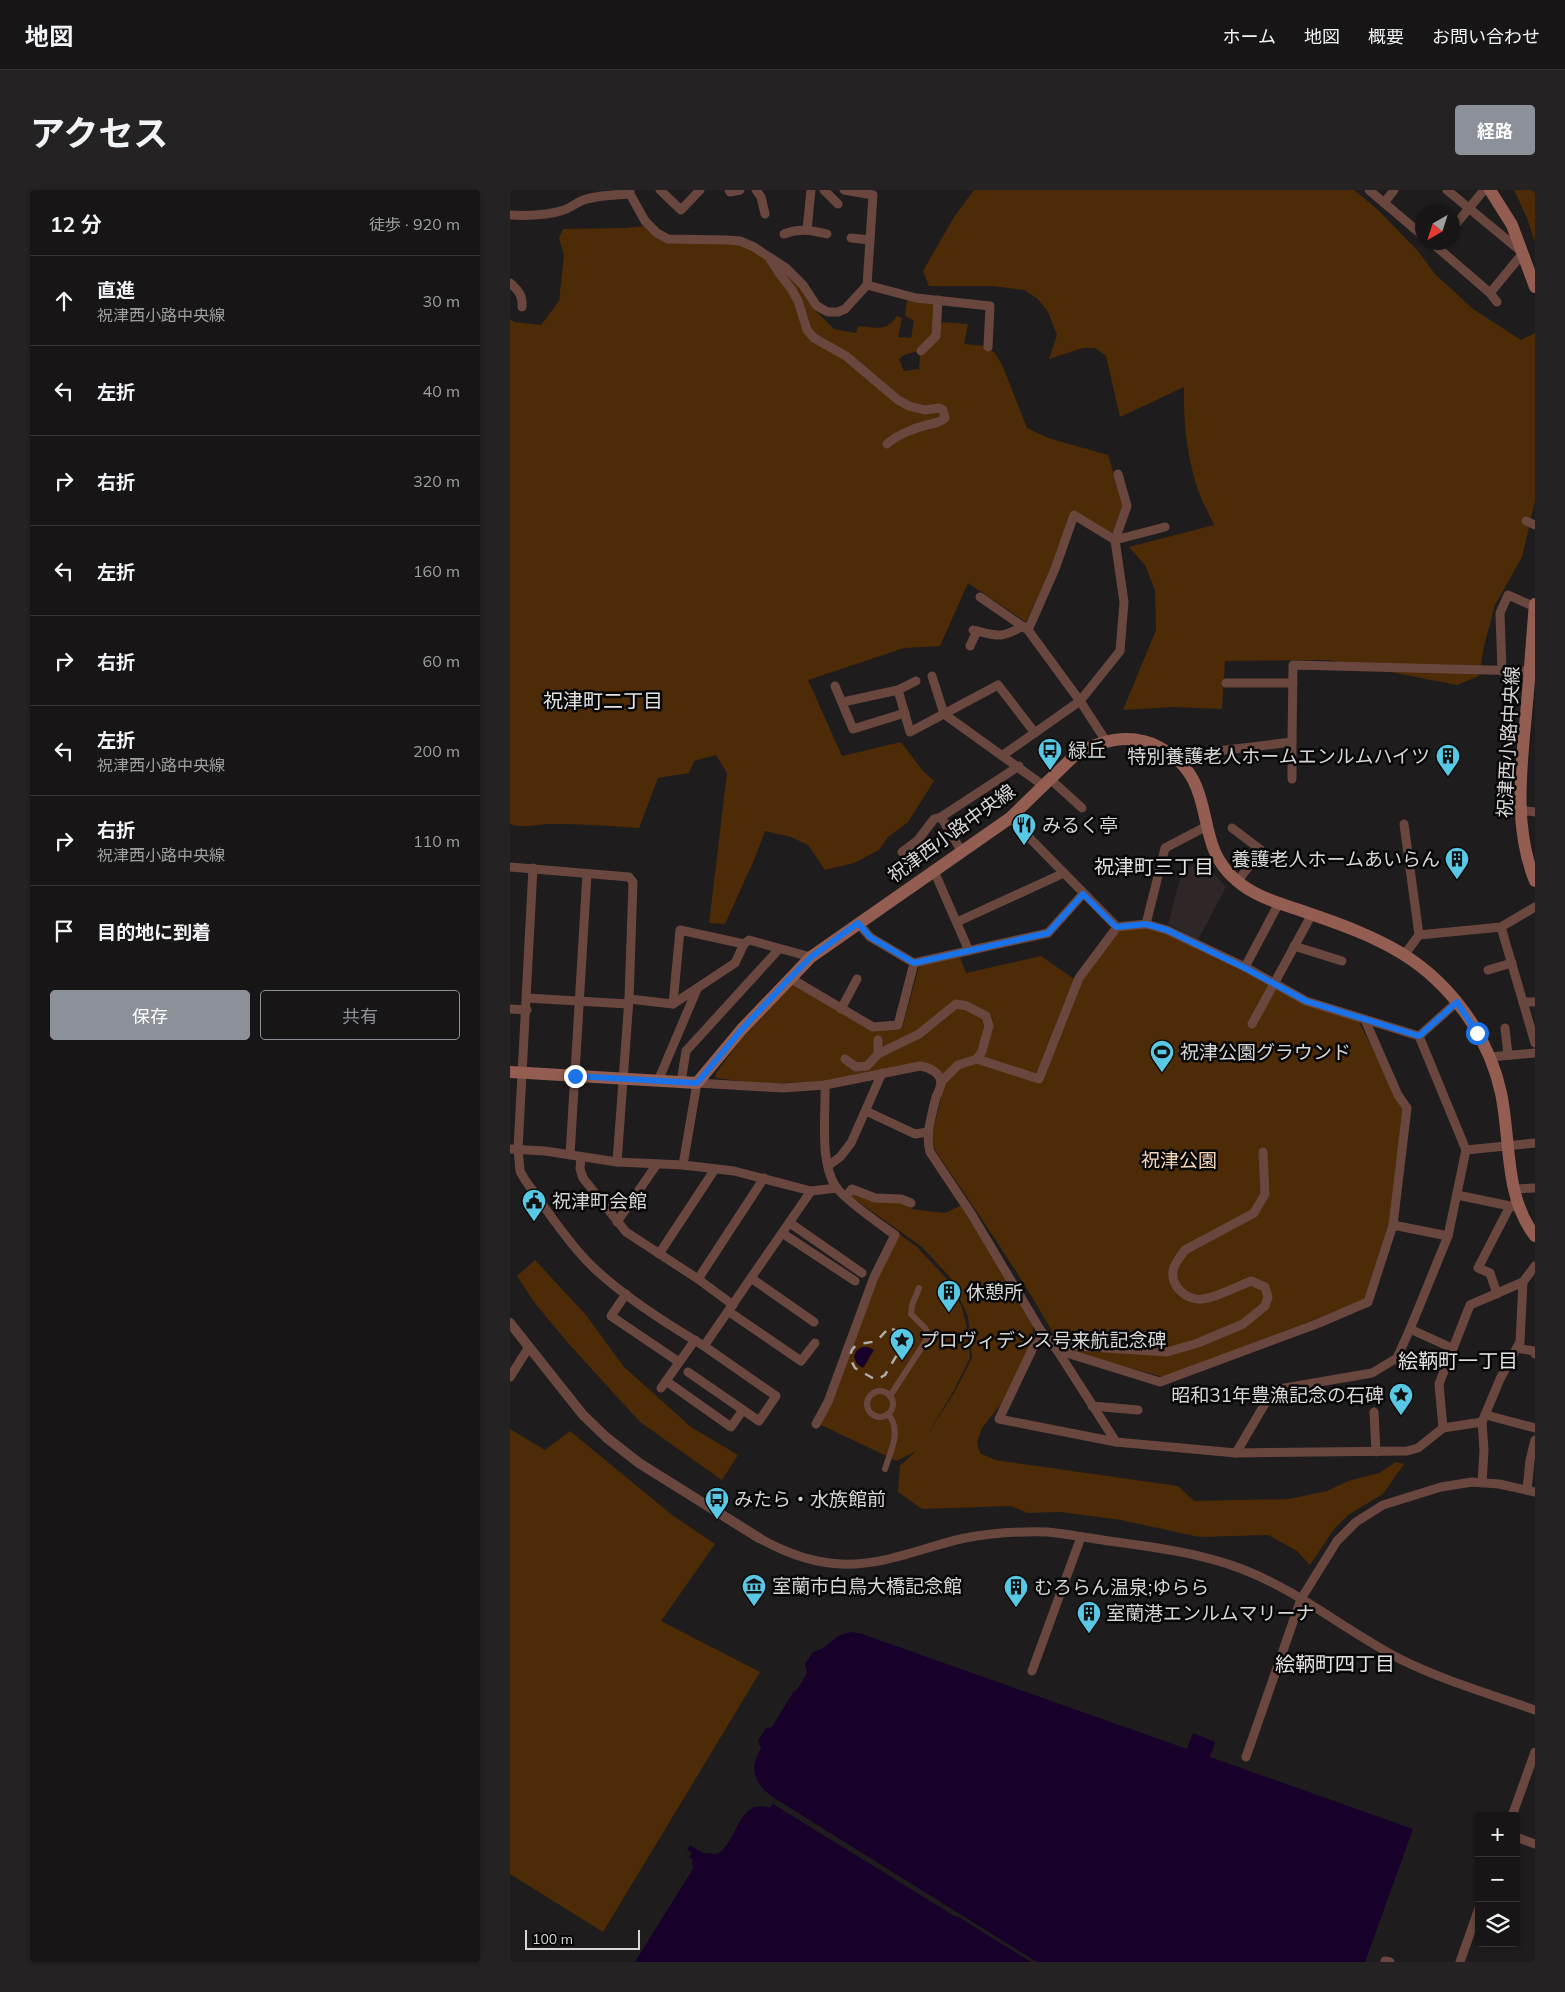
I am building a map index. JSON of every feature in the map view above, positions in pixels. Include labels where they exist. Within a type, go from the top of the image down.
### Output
[{"type":"main road","points":[[1490,190],[1512,225],[1535,287]]},
{"type":"main road","name":"祝津西小路中央線","points":[[1535,604],[1533,651],[1529,671],[1523,740],[1521,810],[1524,848],[1535,881]]},
{"type":"main road","name":"祝津西小路中央線","points":[[697,1083],[742,1029],[811,957],[1010,818],[1073,757],[1084,749],[1119,739],[1142,741],[1156,745],[1176,756],[1194,778],[1198,786],[1212,845],[1222,864],[1237,882],[1262,896],[1367,934],[1405,954],[1437,980],[1457,1002],[1490,1057],[1500,1091],[1514,1189],[1514,1207],[1535,1236]]},
{"type":"main road","points":[[516,1073],[697,1083]]},
{"type":"street","points":[[660,190],[681,210],[700,190]]},
{"type":"street","points":[[729,190],[730,192],[740,190]]},
{"type":"street","points":[[756,190],[761,197],[765,214]]},
{"type":"street","points":[[807,230],[811,190]]},
{"type":"street","points":[[824,190],[838,204]]},
{"type":"street","points":[[510,215],[548,214],[566,210],[580,201],[630,192],[645,221],[657,233],[668,239],[740,241],[754,246],[786,268],[803,285],[816,305],[828,312],[838,312],[845,308],[866,285],[873,195],[844,190]]},
{"type":"street","points":[[1368,190],[1415,229]]},
{"type":"street","points":[[1384,202],[1394,190]]},
{"type":"street","points":[[1447,190],[1523,253],[1490,292]]},
{"type":"street","points":[[1460,220],[1484,190]]},
{"type":"street","points":[[784,234],[794,230],[807,230],[827,234]]},
{"type":"street","points":[[851,238],[870,240]]},
{"type":"street","points":[[1444,250],[1490,292],[1497,302]]},
{"type":"street","points":[[769,258],[792,290],[798,301],[807,330],[814,338],[846,356],[898,400],[909,406],[926,410],[939,408],[943,410],[945,418],[941,422],[925,425],[893,438],[887,444]]},
{"type":"street","points":[[510,283],[518,290],[523,299],[522,307]]},
{"type":"street","points":[[866,285],[916,298],[990,306],[988,347]]},
{"type":"street","points":[[921,352],[936,336],[938,300]]},
{"type":"street","points":[[1003,755],[1080,701],[1120,651],[1124,602],[1115,540],[1127,506],[1118,474]]},
{"type":"street","points":[[970,646],[975,631],[1000,637],[1026,628],[1055,569],[1074,515],[1115,540],[1165,527]]},
{"type":"street","points":[[1502,671],[1500,613],[1508,595],[1535,607]]},
{"type":"street","points":[[980,597],[1026,628],[1080,701],[1106,742]]},
{"type":"street","points":[[1292,779],[1293,665],[1529,671]]},
{"type":"street","points":[[932,676],[944,714],[1019,766],[1047,782],[1082,808]]},
{"type":"street","points":[[843,702],[898,690],[916,681]]},
{"type":"street","points":[[1226,683],[1293,683]]},
{"type":"street","points":[[898,690],[910,732],[998,684],[1035,733]]},
{"type":"street","points":[[835,686],[853,728],[905,713]]},
{"type":"street","points":[[1176,756],[1292,742]]},
{"type":"street","points":[[902,852],[918,840],[934,818],[941,817],[1019,766]]},
{"type":"street","points":[[1521,810],[1535,812]]},
{"type":"street","points":[[941,817],[962,852]]},
{"type":"street","points":[[1010,818],[1116,927]]},
{"type":"street","points":[[1404,824],[1419,935],[1405,954]]},
{"type":"street","points":[[1146,924],[1165,848],[1207,826]]},
{"type":"street","points":[[1232,828],[1261,850],[1237,882]]},
{"type":"street","points":[[510,867],[628,877],[633,882],[628,1002],[617,1162]]},
{"type":"street","points":[[534,868],[527,1010],[516,1073],[514,1149],[520,1171],[524,1180],[585,1259],[600,1274],[626,1294],[776,1396],[759,1421],[688,1372]]},
{"type":"street","points":[[934,871],[969,951]]},
{"type":"street","points":[[957,922],[1064,873]]},
{"type":"street","points":[[570,1155],[586,874]]},
{"type":"street","points":[[858,923],[870,937],[914,963],[1048,933],[1083,894]]},
{"type":"street","points":[[1245,968],[1279,902]]},
{"type":"street","points":[[1419,935],[1501,927],[1535,907]]},
{"type":"street","points":[[1252,1024],[1312,914]]},
{"type":"street","points":[[1116,1442],[1057,1350],[1041,1331],[972,1215],[930,1152],[927,1141],[928,1132],[941,1082],[958,1065],[977,1059],[1039,1079],[1078,978],[1116,927],[1146,924],[1167,930],[1275,983],[1306,1001],[1419,1036]]},
{"type":"street","points":[[1501,927],[1535,1043]]},
{"type":"street","points":[[673,1004],[680,930],[744,944]]},
{"type":"street","points":[[527,998],[673,1004],[735,963],[744,944],[749,940],[811,957]]},
{"type":"street","points":[[1294,946],[1342,961]]},
{"type":"street","points":[[682,1082],[686,1051],[779,949]]},
{"type":"street","points":[[1488,970],[1512,962]]},
{"type":"street","points":[[790,978],[873,1027],[898,1025],[914,963]]},
{"type":"street","points":[[841,1009],[857,979]]},
{"type":"street","points":[[658,1081],[697,989]]},
{"type":"street","points":[[1419,1036],[1457,1002]]},
{"type":"street","points":[[1523,1002],[1535,1002]]},
{"type":"street","points":[[845,1059],[856,1067],[867,1066],[878,1054],[920,1034],[956,1004],[967,1006],[986,1016],[990,1026],[982,1051],[977,1059]]},
{"type":"street","points":[[510,1009],[527,1010]]},
{"type":"street","points":[[1057,1350],[1160,1382],[1319,1323],[1368,1302],[1393,1225],[1407,1108],[1398,1095],[1365,1020]]},
{"type":"street","points":[[1506,1028],[1508,1055]]},
{"type":"street","points":[[1236,1453],[1273,1390],[1372,1374],[1397,1358],[1410,1329],[1448,1236],[1466,1150],[1419,1036]]},
{"type":"street","points":[[878,1040],[878,1054]]},
{"type":"street","points":[[1490,1057],[1535,1053]]},
{"type":"street","points":[[683,1165],[697,1083],[783,1088],[825,1085],[920,1066],[926,1066],[938,1075],[941,1082]]},
{"type":"street","points":[[828,1166],[840,1157],[851,1143],[882,1073]]},
{"type":"street","points":[[816,1424],[828,1402],[874,1277],[895,1235],[837,1188],[829,1174],[825,1085]]},
{"type":"street","points":[[866,1111],[915,1134],[928,1132]]},
{"type":"street","points":[[1466,1150],[1535,1143]]},
{"type":"street","points":[[514,1149],[617,1162],[683,1165],[734,1171],[811,1191],[837,1188]]},
{"type":"street","points":[[1049,1340],[1076,1346],[1167,1352],[1198,1343],[1243,1324],[1265,1306],[1268,1297],[1265,1287],[1251,1281],[1203,1299],[1183,1295],[1174,1282],[1173,1270],[1185,1250],[1254,1213],[1264,1194],[1263,1152]]},
{"type":"street","points":[[581,1157],[580,1169],[583,1178],[626,1232],[698,1279],[731,1308],[801,1361],[815,1342]]},
{"type":"street","points":[[617,1222],[657,1164]]},
{"type":"street","points":[[659,1254],[715,1169]]},
{"type":"street","points":[[698,1279],[764,1178]]},
{"type":"street","points":[[1514,1189],[1535,1188]]},
{"type":"street","points":[[846,1196],[852,1190],[875,1198],[901,1199],[911,1203]]},
{"type":"street","points":[[704,1346],[811,1191]]},
{"type":"street","points":[[1457,1195],[1514,1207],[1478,1268],[1490,1273],[1497,1294]]},
{"type":"street","points":[[790,1223],[862,1273]]},
{"type":"street","points":[[1393,1225],[1448,1236]]},
{"type":"street","points":[[782,1233],[855,1281]]},
{"type":"street","points":[[1443,1428],[1439,1384],[1470,1305],[1523,1282],[1535,1266]]},
{"type":"street","points":[[751,1278],[814,1322]]},
{"type":"street","points":[[1482,1483],[1484,1419],[1500,1379],[1517,1348],[1520,1337],[1523,1282]]},
{"type":"street","points":[[890,1396],[929,1336],[926,1328],[911,1314],[919,1288]]},
{"type":"street","points":[[626,1294],[612,1316],[679,1362]]},
{"type":"street","points":[[510,1323],[583,1415],[607,1438],[638,1463],[773,1546],[820,1562],[841,1564],[878,1562],[991,1534],[1048,1532],[1164,1549],[1206,1558],[1242,1569],[1273,1583],[1400,1658],[1430,1672],[1535,1710]]},
{"type":"street","points":[[1410,1329],[1452,1348]]},
{"type":"street","points":[[1041,1331],[999,1419],[1116,1442],[1236,1453],[1407,1451],[1418,1448],[1443,1428],[1484,1419],[1535,1428]]},
{"type":"street","points":[[695,1340],[663,1384],[731,1427],[744,1410]]},
{"type":"street","points":[[510,1377],[529,1347]]},
{"type":"street","points":[[1517,1348],[1534,1351],[1535,1354]]},
{"type":"street","points":[[876,1392],[884,1392],[890,1396],[893,1408],[888,1414],[875,1416],[869,1410],[869,1397],[876,1392]]},
{"type":"street","points":[[1092,1406],[1138,1410]]},
{"type":"street","points":[[1374,1412],[1376,1452]]},
{"type":"street","points":[[885,1468],[896,1432],[894,1421],[888,1414]]},
{"type":"street","points":[[1246,1757],[1301,1599],[1337,1541],[1364,1516],[1383,1505],[1440,1487],[1472,1482],[1499,1484],[1531,1491],[1530,1460],[1535,1440]]},
{"type":"street","points":[[1032,1671],[1081,1537]]},
{"type":"street","points":[[1513,1812],[1535,1752]]},
{"type":"street","points":[[1520,1838],[1535,1844]]},
{"type":"street","points":[[1460,1962],[1475,1919]]},
{"type":"shaded area","points":[[1205,857],[1211,870],[1226,887],[1198,940],[1168,924],[1182,871]]},
{"type":"shaded area","points":[[862,1347],[874,1350],[863,1368],[857,1364],[854,1357],[856,1351]]},
{"type":"shaded area","points":[[853,1632],[1187,1749],[1193,1733],[1215,1742],[1210,1757],[1413,1829],[1365,1962],[635,1962],[694,1867],[691,1864],[693,1860],[689,1857],[692,1852],[687,1850],[690,1845],[703,1853],[717,1854],[724,1848],[739,1822],[751,1809],[759,1806],[770,1808],[776,1799],[763,1789],[756,1777],[755,1763],[761,1748],[758,1741],[766,1728],[772,1727],[794,1691],[797,1690],[807,1673],[805,1664],[813,1652],[823,1648],[835,1638]]},
{"type":"green space","points":[[974,190],[1354,190],[1376,208],[1418,251],[1435,274],[1473,309],[1521,340],[1535,333],[1535,501],[1522,557],[1495,605],[1484,646],[1479,676],[1457,685],[1328,660],[1225,661],[1222,709],[1174,707],[1123,710],[1156,630],[1155,590],[1145,565],[1129,547],[1214,525],[1194,478],[1188,452],[1184,413],[1184,387],[1120,417],[1106,356],[1095,348],[1083,348],[1049,359],[1057,335],[1048,312],[1038,299],[1024,290],[992,286],[929,286],[923,271],[954,217]]},
{"type":"green space","points":[[1514,190],[1535,190],[1535,242],[1527,218]]},
{"type":"green space","points":[[645,226],[661,239],[739,243],[785,270],[802,286],[817,312],[834,329],[856,333],[858,326],[884,327],[897,316],[902,318],[898,337],[911,338],[914,321],[905,316],[907,300],[936,303],[935,334],[918,351],[904,355],[899,359],[904,371],[919,369],[920,356],[938,338],[940,322],[968,324],[964,344],[985,346],[995,353],[1003,367],[1027,428],[1048,438],[1108,455],[1123,505],[1112,535],[1071,512],[1051,568],[1026,622],[968,583],[940,646],[904,648],[808,680],[842,756],[901,742],[922,770],[934,781],[908,822],[888,837],[879,850],[854,863],[825,870],[808,845],[791,837],[765,831],[725,924],[709,923],[727,773],[716,755],[694,761],[689,773],[658,778],[639,828],[563,824],[520,826],[510,824],[510,319],[514,322],[541,325],[559,301],[564,255],[559,238],[563,229]]},
{"type":"green space","name":"祝津公園","points":[[1146,927],[1168,935],[1358,1020],[1404,1109],[1391,1215],[1367,1297],[1358,1303],[1163,1377],[1062,1349],[1017,1273],[936,1152],[933,1135],[942,1091],[942,1081],[939,1072],[933,1066],[922,1062],[823,1081],[766,1084],[715,1078],[716,1073],[739,1042],[793,982],[871,1028],[901,1029],[919,966],[960,957],[966,973],[1041,956],[1080,983],[1118,932]]},
{"type":"green space","points":[[852,1190],[896,1199],[912,1209],[945,1213],[962,1205],[1033,1324],[1032,1343],[1005,1399],[982,1428],[977,1442],[980,1453],[995,1460],[1178,1486],[1194,1501],[1289,1499],[1327,1491],[1348,1481],[1379,1473],[1396,1462],[1404,1464],[1383,1494],[1348,1515],[1334,1529],[1310,1565],[1297,1551],[1268,1535],[1199,1537],[1121,1520],[1060,1512],[1028,1513],[1011,1506],[922,1509],[898,1492],[900,1466],[916,1451],[897,1461],[819,1424],[877,1277],[899,1234],[916,1246],[948,1280],[962,1308],[968,1332],[970,1358],[953,1392],[926,1437],[954,1393],[972,1358],[968,1316],[949,1276],[922,1247],[849,1195]]},
{"type":"green space","points":[[535,1260],[586,1315],[624,1367],[691,1427],[738,1455],[722,1480],[640,1422],[569,1344],[534,1302],[517,1276]]},
{"type":"green space","points":[[510,1429],[545,1450],[570,1431],[672,1515],[715,1544],[661,1621],[760,1672],[603,1932],[510,1874]]},
{"type":"pier","points":[[776,1799],[1037,1962],[1031,1962],[773,1804]]},
{"type":"railway","points":[[892,1329],[902,1333],[904,1343],[885,1375],[876,1380],[855,1368],[850,1358],[853,1349],[859,1344],[877,1341],[885,1332],[892,1329]]},
{"type":"place","name":"緑丘","points":[[1050,771]]},
{"type":"place","name":"特別養護老人ホームエンルムハイツ","points":[[1448,777]]},
{"type":"place","name":"みるく亭","points":[[1024,846]]},
{"type":"place","name":"養護老人ホームあいらん","points":[[1457,880]]},
{"type":"place","name":"祝津公園グラウンド","points":[[1162,1073]]},
{"type":"place","name":"祝津町会館","points":[[534,1222]]},
{"type":"place","name":"休憩所","points":[[949,1313]]},
{"type":"place","name":"プロヴィデンス号来航記念碑","points":[[902,1361]]},
{"type":"place","name":"昭和31年豊漁記念の石碑","points":[[1401,1416]]},
{"type":"place","name":"みたら・水族館前","points":[[717,1520]]},
{"type":"place","name":"室蘭市白鳥大橋記念館","points":[[754,1607]]},
{"type":"place","name":"むろらん温泉;ゆらら","points":[[1016,1608]]},
{"type":"place","name":"室蘭港エンルムマリーナ","points":[[1089,1634]]},
{"type":"district","name":"祝津町二丁目","points":[[603,701]]},
{"type":"district","name":"祝津町三丁目","points":[[1154,867]]},
{"type":"district","name":"絵鞆町一丁目","points":[[1458,1361]]},
{"type":"district","name":"絵鞆町四丁目","points":[[1335,1664]]},
{"type":"route","points":[[575,1076],[697,1083],[742,1029],[811,957],[858,923],[870,937],[914,963],[1048,933],[1083,894],[1116,927],[1146,924],[1167,930],[1275,983],[1306,1001],[1419,1036],[1457,1002],[1477,1033]]}]
